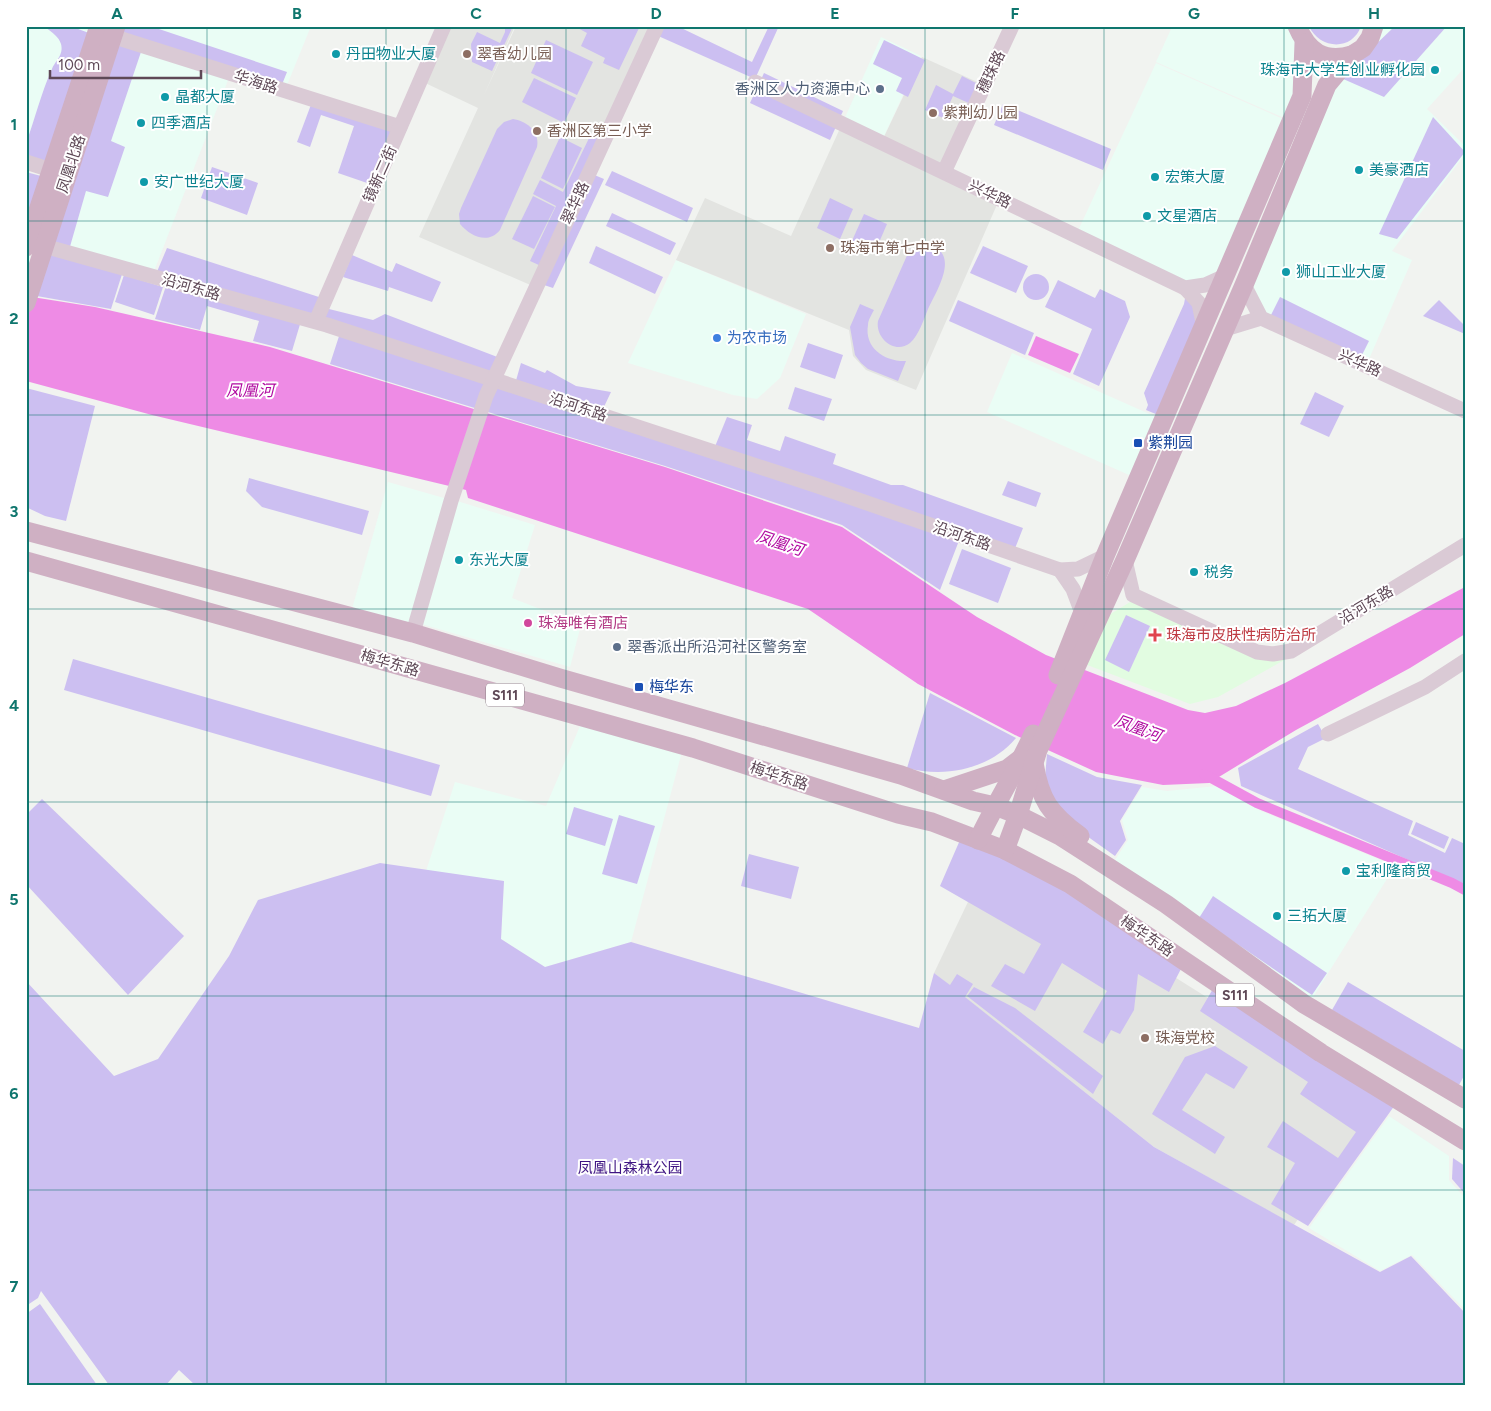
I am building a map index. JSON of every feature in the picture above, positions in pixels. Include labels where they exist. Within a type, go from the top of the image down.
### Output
[{"type":"main road","name":"凤凰北路","points":[[28,297],[32,240],[51,170],[102,29]]},
{"type":"main road","name":"凤凰北路","points":[[32,240],[102,29]]},
{"type":"main road","points":[[1299,31],[1313,52],[1339,59],[1352,55],[1363,48],[1376,30]]},
{"type":"main road","points":[[1072,660],[1082,613],[1105,556],[1227,275],[1302,96],[1299,31]]},
{"type":"main road","points":[[978,840],[994,806],[1030,754],[1072,660],[1112,590],[1226,329],[1327,85],[1352,55]]},
{"type":"main road","name":"S111","points":[[26,531],[413,633],[560,678],[896,774],[1018,815],[1060,836],[1166,904],[1304,1004],[1465,1099]]},
{"type":"main road","name":"梅华东路","points":[[26,561],[693,748],[898,814],[932,822],[1005,850],[1070,884],[1321,1053],[1465,1141]]},
{"type":"main road","points":[[944,790],[1007,769],[1030,754]]},
{"type":"main road","points":[[1005,850],[1018,815],[1030,754]]},
{"type":"main road","points":[[1030,754],[1037,780],[1052,814],[1105,854],[1141,889]]},
{"type":"street","name":"镜新二街","points":[[316,321],[444,26]]},
{"type":"street","name":"翠华路","points":[[413,633],[451,502],[486,396],[657,26]]},
{"type":"street","name":"穗珠路","points":[[944,172],[1012,26]]},
{"type":"street","name":"华海路","points":[[102,29],[400,127]]},
{"type":"street","name":"兴华路","points":[[755,82],[1185,288]]},
{"type":"street","points":[[26,162],[51,170]]},
{"type":"street","name":"沿河东路","points":[[32,240],[316,321],[827,489],[1112,590],[1133,595],[1257,652],[1273,654],[1291,651],[1465,545]]},
{"type":"street","points":[[1185,288],[1205,286],[1227,275]]},
{"type":"street","points":[[1226,329],[1261,318],[1244,285]]},
{"type":"street","points":[[1185,288],[1199,303],[1204,328]]},
{"type":"street","name":"兴华路","points":[[1261,318],[1465,411]]},
{"type":"street","name":"沿河东路","points":[[1060,570],[1078,569],[1105,556]]},
{"type":"street","points":[[1125,560],[1133,595]]},
{"type":"street","points":[[1060,570],[1078,598],[1082,613]]},
{"type":"street","points":[[1328,734],[1426,687],[1465,661]]},
{"type":"shaded area","points":[[26,26],[74,26],[91,32],[26,158]]},
{"type":"shaded area","points":[[116,26],[311,26],[285,90]]},
{"type":"shaded area","name":"香洲区第三小学","points":[[444,26],[515,26],[483,97],[516,26],[655,26],[535,287],[419,237],[478,108],[421,81]]},
{"type":"shaded area","points":[[1170,26],[1294,26],[1303,43],[1291,121],[1156,62],[1172,27]]},
{"type":"shaded area","points":[[1384,26],[1465,26],[1465,67],[1427,109],[1465,146],[1465,154],[1392,251],[1412,260],[1366,366],[1261,318],[1245,285],[1327,85],[1370,38]]},
{"type":"shaded area","points":[[112,37],[230,75],[153,274],[45,245]]},
{"type":"shaded area","points":[[881,37],[921,56],[882,141],[843,122]]},
{"type":"shaded area","name":"紫荆幼儿园","points":[[922,57],[984,85],[943,171],[882,141]]},
{"type":"shaded area","points":[[1156,63],[1290,122],[1226,274],[1185,287],[1076,235]]},
{"type":"shaded area","name":"珠海市第七中学","points":[[842,124],[999,200],[916,390],[866,370],[853,356],[849,330],[676,260],[705,198],[791,236]]},
{"type":"shaded area","name":"为农市场","points":[[676,260],[806,314],[780,378],[757,399],[733,395],[628,363]]},
{"type":"shaded area","points":[[1012,353],[1163,420],[1138,479],[987,412]]},
{"type":"shaded area","points":[[388,482],[451,500],[413,633],[350,616]]},
{"type":"shaded area","points":[[454,500],[535,525],[512,598],[581,625],[570,667],[418,623]]},
{"type":"shaded area","name":"珠海市皮肤性病防治所","points":[[1135,599],[1256,654],[1297,653],[1218,697],[1190,704],[1082,663],[1104,618]]},
{"type":"shaded area","points":[[583,719],[683,748],[631,942],[545,967],[501,939],[504,881],[426,871],[455,782],[546,806]]},
{"type":"shaded area","points":[[1217,786],[1261,811],[1395,866],[1310,1002],[1142,887],[1115,860],[1128,840],[1122,820],[1142,787],[1167,791]]},
{"type":"shaded area","name":"珠海党校","points":[[988,860],[1377,1104],[1294,1225],[1154,1147],[934,973]]},
{"type":"shaded area","points":[[1389,1116],[1449,1156],[1449,1180],[1465,1198],[1465,1310],[1412,1255],[1380,1271],[1309,1228]]},
{"type":"green space","points":[[46,26],[70,26],[89,33],[47,163],[26,156],[26,143],[41,97],[62,48],[59,39]]},
{"type":"green space","points":[[119,26],[150,26],[287,72],[281,87],[116,34]]},
{"type":"green space","points":[[505,26],[513,26],[492,71],[472,62],[471,44],[477,32],[500,43],[505,32]]},
{"type":"green space","points":[[574,26],[636,26],[639,28],[619,70],[603,63],[605,58],[581,46],[587,33]]},
{"type":"green space","points":[[660,26],[677,26],[752,62],[769,26],[779,26],[755,79],[656,35]]},
{"type":"green space","points":[[1309,26],[1361,26],[1357,34],[1350,40],[1335,44],[1327,43],[1320,39]]},
{"type":"green space","points":[[1395,26],[1447,26],[1384,97],[1341,78]]},
{"type":"green space","points":[[113,40],[142,49],[111,141],[125,147],[108,197],[86,191],[69,250],[48,243]]},
{"type":"green space","points":[[546,40],[593,62],[577,95],[531,73]]},
{"type":"green space","points":[[884,40],[925,60],[908,97],[896,91],[902,78],[873,64]]},
{"type":"green space","points":[[764,73],[843,111],[830,140],[750,103]]},
{"type":"green space","points":[[962,76],[982,86],[973,105],[953,96],[943,118],[925,110],[936,85],[953,94]]},
{"type":"green space","points":[[534,78],[576,98],[564,123],[522,102]]},
{"type":"green space","points":[[312,102],[394,129],[370,184],[338,173],[354,126],[321,115],[310,147],[297,142]]},
{"type":"green space","points":[[1003,104],[1111,149],[1103,170],[994,125]]},
{"type":"green space","points":[[1433,117],[1465,152],[1397,239],[1379,234]]},
{"type":"green space","points":[[513,119],[523,122],[531,128],[536,137],[537,147],[500,230],[490,237],[479,237],[469,232],[460,224],[459,214],[497,129],[504,122]]},
{"type":"green space","points":[[591,134],[601,139],[541,266],[530,261],[556,206],[533,194],[540,180],[563,192]]},
{"type":"green space","points":[[560,137],[582,148],[563,189],[541,178]]},
{"type":"green space","points":[[212,167],[258,183],[247,215],[201,198]]},
{"type":"green space","points":[[612,171],[693,208],[687,222],[605,185]]},
{"type":"green space","points":[[26,172],[41,176],[26,223]]},
{"type":"green space","points":[[592,174],[604,179],[553,288],[541,284]]},
{"type":"green space","points":[[533,196],[555,207],[534,249],[512,239]]},
{"type":"green space","points":[[830,198],[853,209],[840,239],[817,228]]},
{"type":"green space","points":[[612,213],[676,243],[670,255],[606,226]]},
{"type":"green space","points":[[864,214],[887,224],[874,254],[851,243]]},
{"type":"green space","points":[[923,244],[935,247],[942,253],[945,261],[941,281],[921,327],[913,340],[904,346],[892,346],[883,339],[878,327],[878,321],[909,251]]},
{"type":"green space","points":[[596,246],[663,277],[655,294],[589,263]]},
{"type":"green space","points":[[983,246],[1028,266],[1016,293],[970,273]]},
{"type":"green space","points":[[46,248],[123,271],[111,309],[31,295]]},
{"type":"green space","points":[[167,248],[322,298],[314,317],[156,274]]},
{"type":"green space","points":[[352,255],[392,272],[396,263],[441,282],[432,302],[389,287],[388,291],[343,277]]},
{"type":"green space","points":[[1036,274],[1045,278],[1049,287],[1045,296],[1036,300],[1027,296],[1023,287],[1027,278]]},
{"type":"green space","points":[[124,275],[163,287],[154,315],[115,302]]},
{"type":"green space","points":[[1058,280],[1095,298],[1100,289],[1125,301],[1130,317],[1099,386],[1073,374],[1092,329],[1045,307]]},
{"type":"green space","points":[[167,283],[301,321],[292,351],[253,341],[259,321],[207,306],[200,330],[155,319]]},
{"type":"green space","points":[[1186,293],[1196,305],[1201,329],[1163,417],[1146,410],[1148,405],[1144,393],[1184,304]]},
{"type":"green space","points":[[1280,297],[1369,341],[1360,359],[1271,315]]},
{"type":"green space","points":[[958,300],[1034,333],[1025,355],[949,321]]},
{"type":"green space","points":[[1439,300],[1465,326],[1465,334],[1423,316]]},
{"type":"green space","points":[[860,304],[874,310],[869,321],[868,333],[873,347],[891,359],[906,361],[898,381],[868,369],[855,355],[850,327]]},
{"type":"green space","points":[[325,308],[373,320],[385,314],[500,358],[492,375],[320,319]]},
{"type":"green space","points":[[341,330],[960,538],[940,590],[842,525],[665,466],[330,364]]},
{"type":"green space","points":[[808,343],[843,355],[835,379],[800,367]]},
{"type":"green space","points":[[521,363],[545,373],[547,370],[576,386],[611,392],[602,411],[515,384]]},
{"type":"green space","points":[[795,387],[832,399],[824,421],[788,409]]},
{"type":"green space","points":[[26,388],[95,406],[66,521],[45,516],[26,507]]},
{"type":"green space","points":[[1315,392],[1344,406],[1329,437],[1300,424]]},
{"type":"green space","points":[[727,417],[752,425],[747,440],[780,451],[785,436],[836,454],[833,464],[891,485],[903,485],[1023,528],[1014,551],[714,449]]},
{"type":"green space","points":[[249,478],[369,511],[362,535],[262,507],[246,491]]},
{"type":"green space","points":[[1008,481],[1041,493],[1036,507],[1002,495]]},
{"type":"green space","points":[[962,549],[1011,568],[998,603],[949,584]]},
{"type":"green space","points":[[1126,615],[1150,626],[1129,672],[1105,660]]},
{"type":"green space","points":[[73,659],[440,765],[431,796],[64,690]]},
{"type":"green space","points":[[930,693],[1016,738],[993,757],[980,764],[966,768],[937,772],[907,768]]},
{"type":"green space","points":[[1318,724],[1326,738],[1308,747],[1298,769],[1413,821],[1408,835],[1445,853],[1452,838],[1465,844],[1465,885],[1241,786],[1238,768]]},
{"type":"green space","points":[[1047,754],[1097,777],[1142,785],[1120,821],[1126,840],[1115,856],[1070,824],[1056,806],[1045,778]]},
{"type":"green space","points":[[42,799],[184,936],[128,995],[26,884],[26,815]]},
{"type":"green space","points":[[574,807],[613,819],[605,846],[566,834]]},
{"type":"green space","points":[[619,815],[655,826],[637,884],[602,874]]},
{"type":"green space","points":[[1416,822],[1449,837],[1444,849],[1411,834]]},
{"type":"green space","points":[[960,840],[1003,855],[1067,892],[1182,967],[1169,992],[1138,974],[1134,1010],[1120,1034],[1111,1030],[1103,1044],[1083,1032],[1107,991],[1062,963],[1035,1011],[991,986],[1005,964],[1024,974],[1041,944],[940,886]]},
{"type":"green space","points":[[749,854],[799,867],[791,899],[741,886]]},
{"type":"green space","name":"凤凰山森林公园","points":[[380,863],[504,881],[501,939],[545,967],[631,942],[919,1028],[934,973],[950,985],[957,974],[973,984],[965,997],[1154,1147],[1380,1272],[1411,1256],[1465,1313],[1465,1385],[195,1385],[179,1370],[166,1385],[109,1385],[41,1291],[38,1298],[26,1306],[26,981],[114,1076],[158,1059],[229,956],[258,900]]},
{"type":"green space","points":[[1213,896],[1327,973],[1312,995],[1199,918]]},
{"type":"green space","points":[[1348,982],[1465,1051],[1465,1074],[1459,1085],[1332,1010]]},
{"type":"green space","points":[[974,987],[1015,1008],[1103,1076],[1093,1094],[967,996]]},
{"type":"green space","points":[[1214,987],[1395,1105],[1308,1226],[1271,1204],[1295,1163],[1267,1147],[1283,1121],[1338,1158],[1356,1132],[1300,1094],[1308,1082],[1200,1011]]},
{"type":"green space","points":[[1215,1046],[1248,1067],[1234,1089],[1206,1073],[1182,1110],[1225,1137],[1215,1154],[1152,1114],[1185,1057]]},
{"type":"green space","points":[[1453,1158],[1465,1166],[1465,1194],[1452,1179]]},
{"type":"green space","points":[[40,1304],[97,1385],[26,1385],[26,1314]]},
{"type":"water","name":"凤凰河","points":[[26,296],[95,307],[270,347],[665,467],[842,527],[977,617],[1046,655],[1188,710],[1205,713],[1236,706],[1285,683],[1465,587],[1465,634],[1410,668],[1296,730],[1209,783],[1163,785],[1096,772],[1015,735],[918,684],[808,609],[468,498],[466,490],[152,415],[26,381]]},
{"type":"water","points":[[1036,336],[1079,354],[1070,373],[1028,355]]},
{"type":"waterway","points":[[1204,774],[1257,803],[1465,890]]},
{"type":"place","name":"丹田物业大厦","points":[[336,54]]},
{"type":"place","name":"翠香幼儿园","points":[[467,54]]},
{"type":"place","name":"珠海市大学生创业孵化园","points":[[1435,70]]},
{"type":"place","name":"香洲区人力资源中心","points":[[880,89]]},
{"type":"place","name":"晶都大厦","points":[[165,97]]},
{"type":"place","name":"紫荆幼儿园","points":[[933,113]]},
{"type":"place","name":"四季酒店","points":[[141,123]]},
{"type":"place","name":"香洲区第三小学","points":[[537,131]]},
{"type":"place","name":"美豪酒店","points":[[1359,170]]},
{"type":"place","name":"宏策大厦","points":[[1155,177]]},
{"type":"place","name":"安广世纪大厦","points":[[144,182]]},
{"type":"place","name":"文星酒店","points":[[1147,216]]},
{"type":"place","name":"珠海市第七中学","points":[[830,248]]},
{"type":"place","name":"狮山工业大厦","points":[[1286,272]]},
{"type":"place","name":"为农市场","points":[[717,338]]},
{"type":"place","name":"紫荆园","points":[[1138,443]]},
{"type":"place","name":"东光大厦","points":[[459,560]]},
{"type":"place","name":"税务","points":[[1194,572]]},
{"type":"place","name":"珠海唯有酒店","points":[[528,623]]},
{"type":"place","name":"珠海市皮肤性病防治所","points":[[1155,635]]},
{"type":"place","name":"翠香派出所沿河社区警务室","points":[[617,647]]},
{"type":"place","name":"梅华东","points":[[639,687]]},
{"type":"place","name":"宝利隆商贸","points":[[1346,871]]},
{"type":"place","name":"三拓大厦","points":[[1277,916]]},
{"type":"place","name":"珠海党校","points":[[1145,1038]]}]
